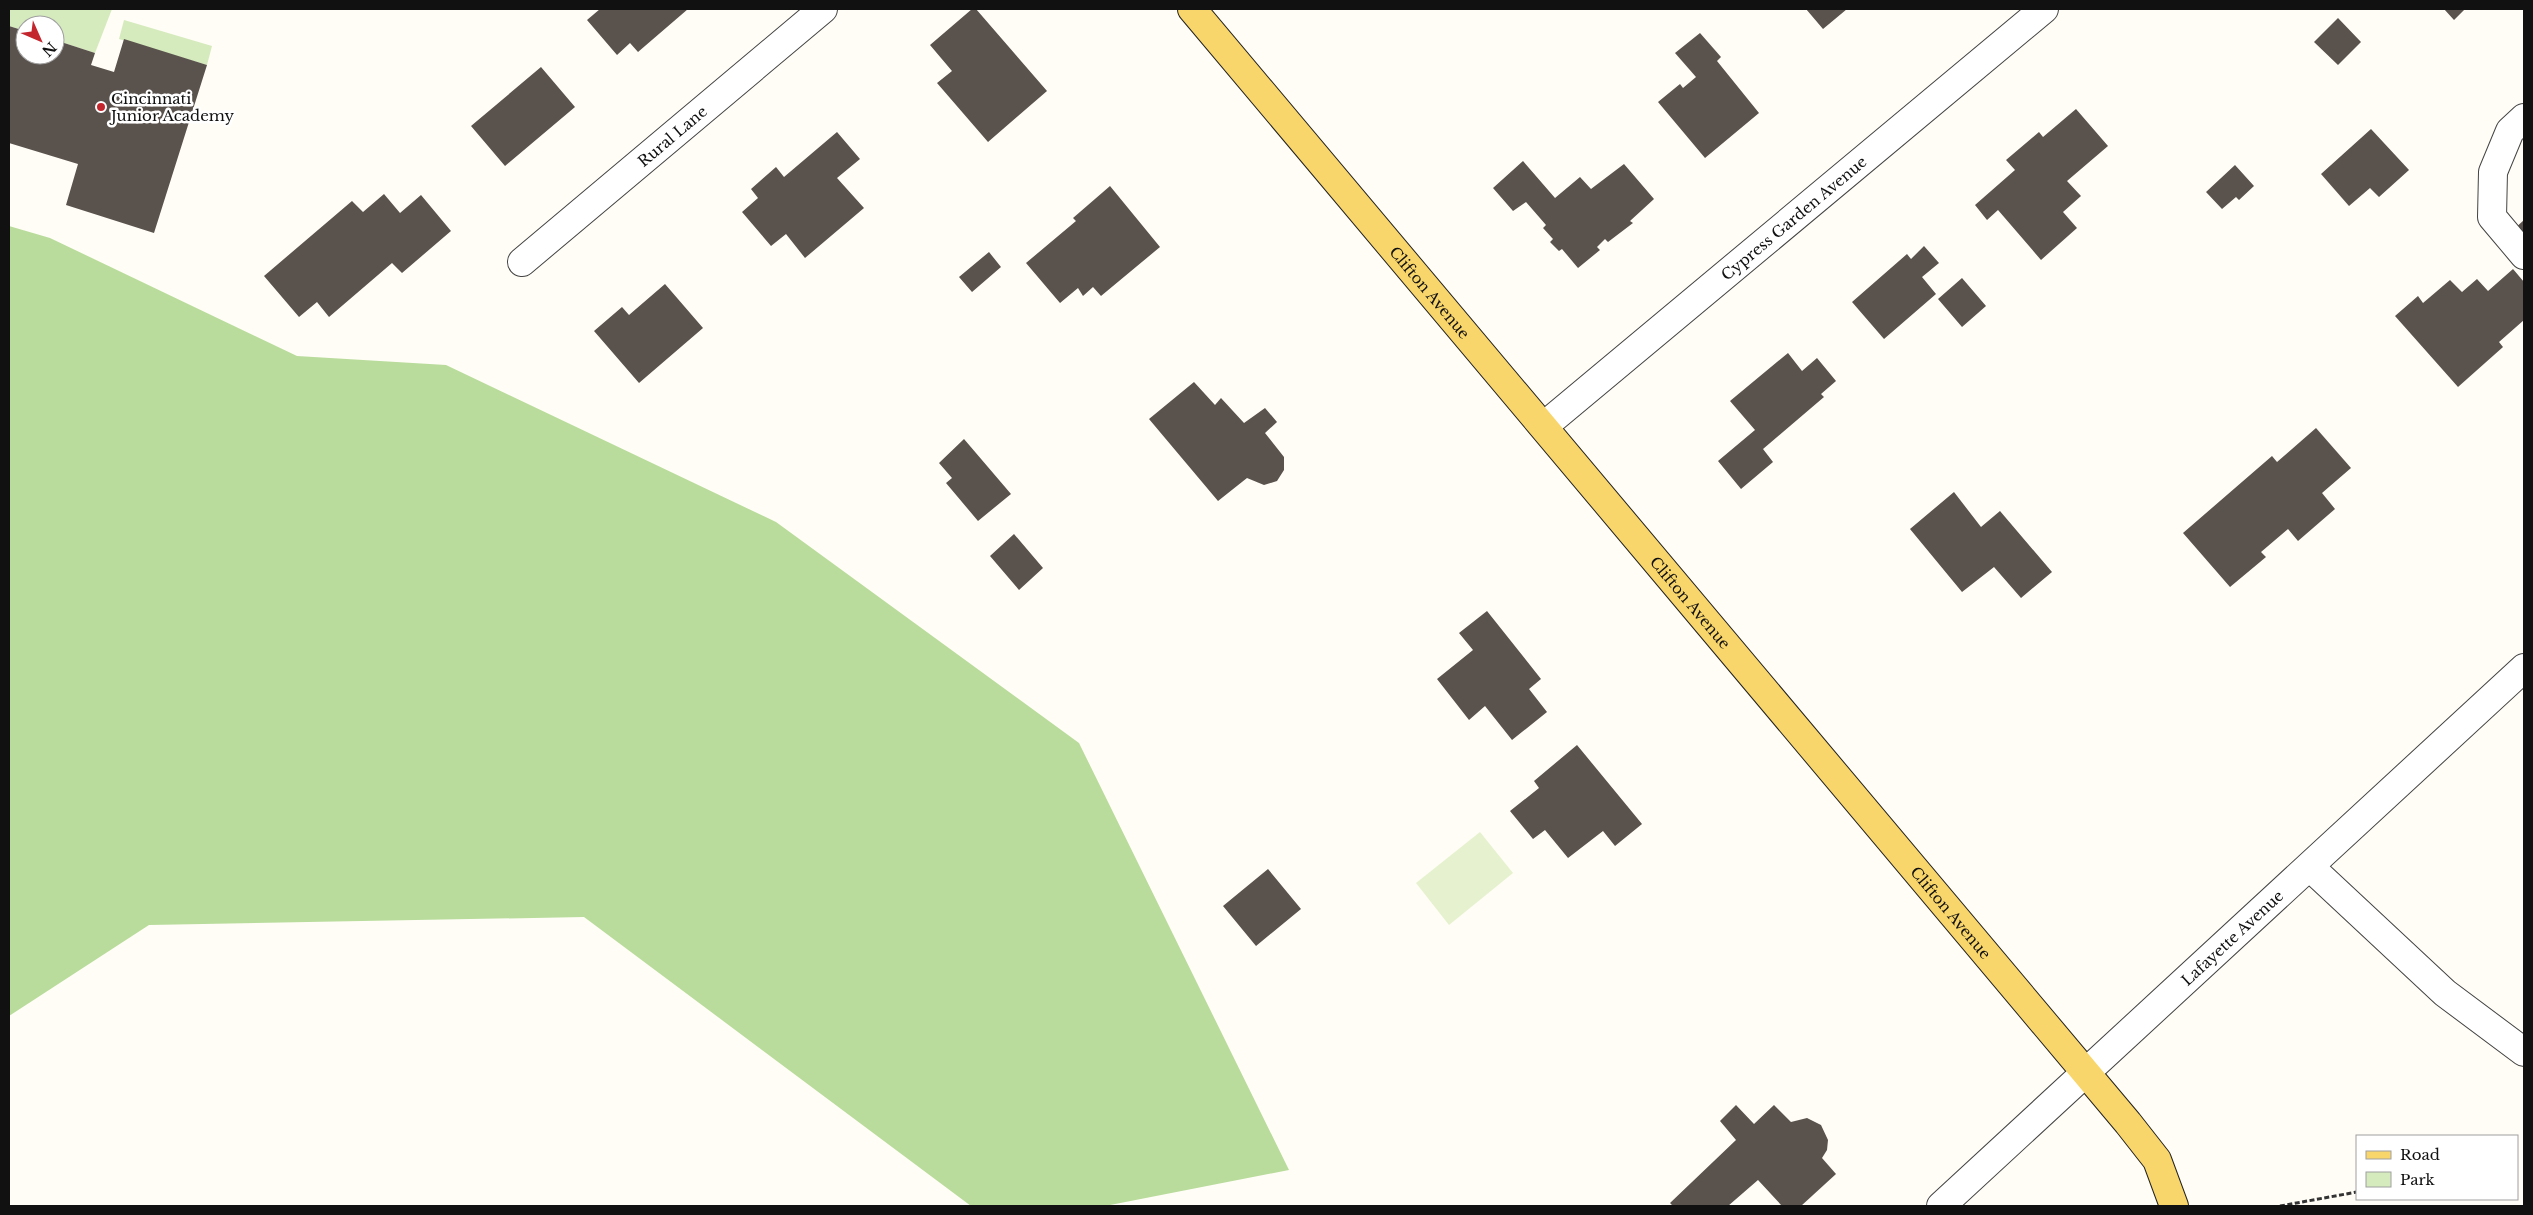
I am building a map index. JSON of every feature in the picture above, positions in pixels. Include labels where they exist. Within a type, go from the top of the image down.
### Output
[{"type":"main road","name":"Clifton Avenue","points":[[1192,9],[2087,1074],[2157,1160],[2174,1206]]},
{"type":"street","name":"Rural Lane","points":[[522,262],[823,9]]},
{"type":"street","name":"Cypress Garden Avenue","points":[[1544,426],[2044,9]]},
{"type":"street","points":[[2524,118],[2510,131],[2493,172],[2492,217],[2524,255]]},
{"type":"street","name":"Lafayette Avenue","points":[[1941,1206],[2087,1074],[2524,668]]},
{"type":"street","points":[[2310,867],[2445,993],[2524,1052]]},
{"type":"path","points":[[2280,1206],[2356,1192]]},
{"type":"green space","points":[[9,9],[112,9],[95,53],[65,43],[65,15],[15,15],[15,28],[9,26]]},
{"type":"green space","points":[[124,20],[212,46],[207,65],[119,39]]},
{"type":"green space","points":[[9,226],[50,238],[297,356],[446,365],[776,522],[1079,743],[1289,1170],[1105,1206],[971,1206],[584,917],[149,925],[9,1016]]},
{"type":"green space","points":[[1480,832],[1513,873],[1449,925],[1416,883]]},
{"type":"building","points":[[600,9],[688,9],[638,52],[630,43],[617,55],[587,20]]},
{"type":"building","points":[[972,9],[976,9],[1047,91],[988,142],[937,83],[952,71],[930,45]]},
{"type":"building","points":[[1806,9],[1847,9],[1823,29]]},
{"type":"building","points":[[2444,9],[2465,9],[2454,20]]},
{"type":"building","points":[[2338,18],[2361,42],[2338,65],[2314,42]]},
{"type":"building","name":"Cincinnati Junior Academy","points":[[9,26],[15,28],[15,65],[65,65],[65,43],[95,53],[91,65],[114,72],[124,39],[207,65],[154,233],[66,205],[78,164],[9,143]]},
{"type":"building","points":[[1700,33],[1721,57],[1717,61],[1759,113],[1705,158],[1658,102],[1680,84],[1683,88],[1696,77],[1675,53]]},
{"type":"building","points":[[541,67],[575,107],[505,166],[471,126]]},
{"type":"building","points":[[2076,109],[2108,146],[2067,181],[2081,196],[2063,212],[2077,228],[2041,260],[1998,210],[1987,220],[1975,205],[2015,170],[2006,160],[2039,132],[2043,137]]},
{"type":"building","points":[[2371,129],[2409,170],[2379,197],[2370,188],[2349,206],[2321,174]]},
{"type":"building","points":[[837,132],[860,159],[837,178],[864,208],[805,258],[786,234],[771,246],[742,212],[758,198],[751,189],[776,167],[784,177]]},
{"type":"building","points":[[1523,161],[1555,198],[1580,177],[1591,189],[1624,164],[1654,199],[1630,221],[1633,223],[1608,242],[1605,239],[1597,247],[1600,250],[1578,268],[1562,249],[1559,251],[1550,242],[1553,239],[1543,228],[1546,225],[1526,202],[1513,211],[1493,188]]},
{"type":"building","points":[[2235,165],[2254,186],[2239,200],[2236,197],[2222,209],[2206,192]]},
{"type":"building","points":[[1110,186],[1160,247],[1101,296],[1093,287],[1083,296],[1078,288],[1060,303],[1026,263],[1076,221],[1073,218]]},
{"type":"building","points":[[384,194],[400,213],[421,195],[451,231],[402,273],[392,263],[329,317],[317,302],[299,317],[264,276],[352,201],[363,212]]},
{"type":"building","points":[[2524,220],[2524,242],[2513,230]]},
{"type":"building","points":[[1924,246],[1939,263],[1922,277],[1936,294],[1884,339],[1852,302],[1907,254],[1911,259]]},
{"type":"building","points":[[989,252],[1001,267],[972,292],[959,277]]},
{"type":"building","points":[[2513,269],[2524,282],[2524,320],[2499,342],[2503,347],[2458,387],[2395,316],[2418,296],[2423,303],[2450,280],[2462,292],[2477,279],[2488,291]]},
{"type":"building","points":[[1962,278],[1986,306],[1962,327],[1938,299]]},
{"type":"building","points":[[665,284],[703,328],[639,383],[594,331],[622,307],[629,315]]},
{"type":"building","points":[[1788,353],[1802,371],[1817,358],[1836,381],[1821,394],[1824,397],[1763,449],[1773,462],[1741,489],[1718,461],[1755,430],[1730,401]]},
{"type":"building","points":[[1194,382],[1215,405],[1221,398],[1244,423],[1265,408],[1277,422],[1265,433],[1284,457],[1284,470],[1277,481],[1264,485],[1247,478],[1218,501],[1149,419]]},
{"type":"building","points":[[2316,428],[2351,468],[2322,493],[2335,509],[2298,541],[2288,529],[2261,552],[2266,557],[2230,587],[2183,533],[2272,456],[2277,462]]},
{"type":"building","points":[[964,439],[1011,494],[978,521],[946,483],[952,478],[939,463]]},
{"type":"building","points":[[1954,492],[1981,527],[2000,511],[2052,572],[2021,598],[1994,567],[1962,592],[1910,529]]},
{"type":"building","points":[[1014,534],[1043,568],[1019,590],[990,556]]},
{"type":"building","points":[[1487,611],[1541,679],[1529,689],[1547,712],[1512,740],[1485,706],[1469,720],[1437,679],[1473,650],[1459,633]]},
{"type":"building","points":[[1577,745],[1642,824],[1615,846],[1603,831],[1568,858],[1545,830],[1533,839],[1510,811],[1539,788],[1534,781]]},
{"type":"building","points":[[1268,869],[1301,909],[1256,946],[1223,906]]},
{"type":"building","points":[[1736,1105],[1754,1124],[1774,1105],[1791,1122],[1807,1118],[1821,1125],[1828,1140],[1827,1150],[1822,1158],[1836,1174],[1801,1206],[1782,1206],[1758,1180],[1728,1206],[1673,1206],[1670,1203],[1736,1140],[1720,1121]]},
{"type":"place","name":"Cincinnati Junior Academy","points":[[101,107]]}]
